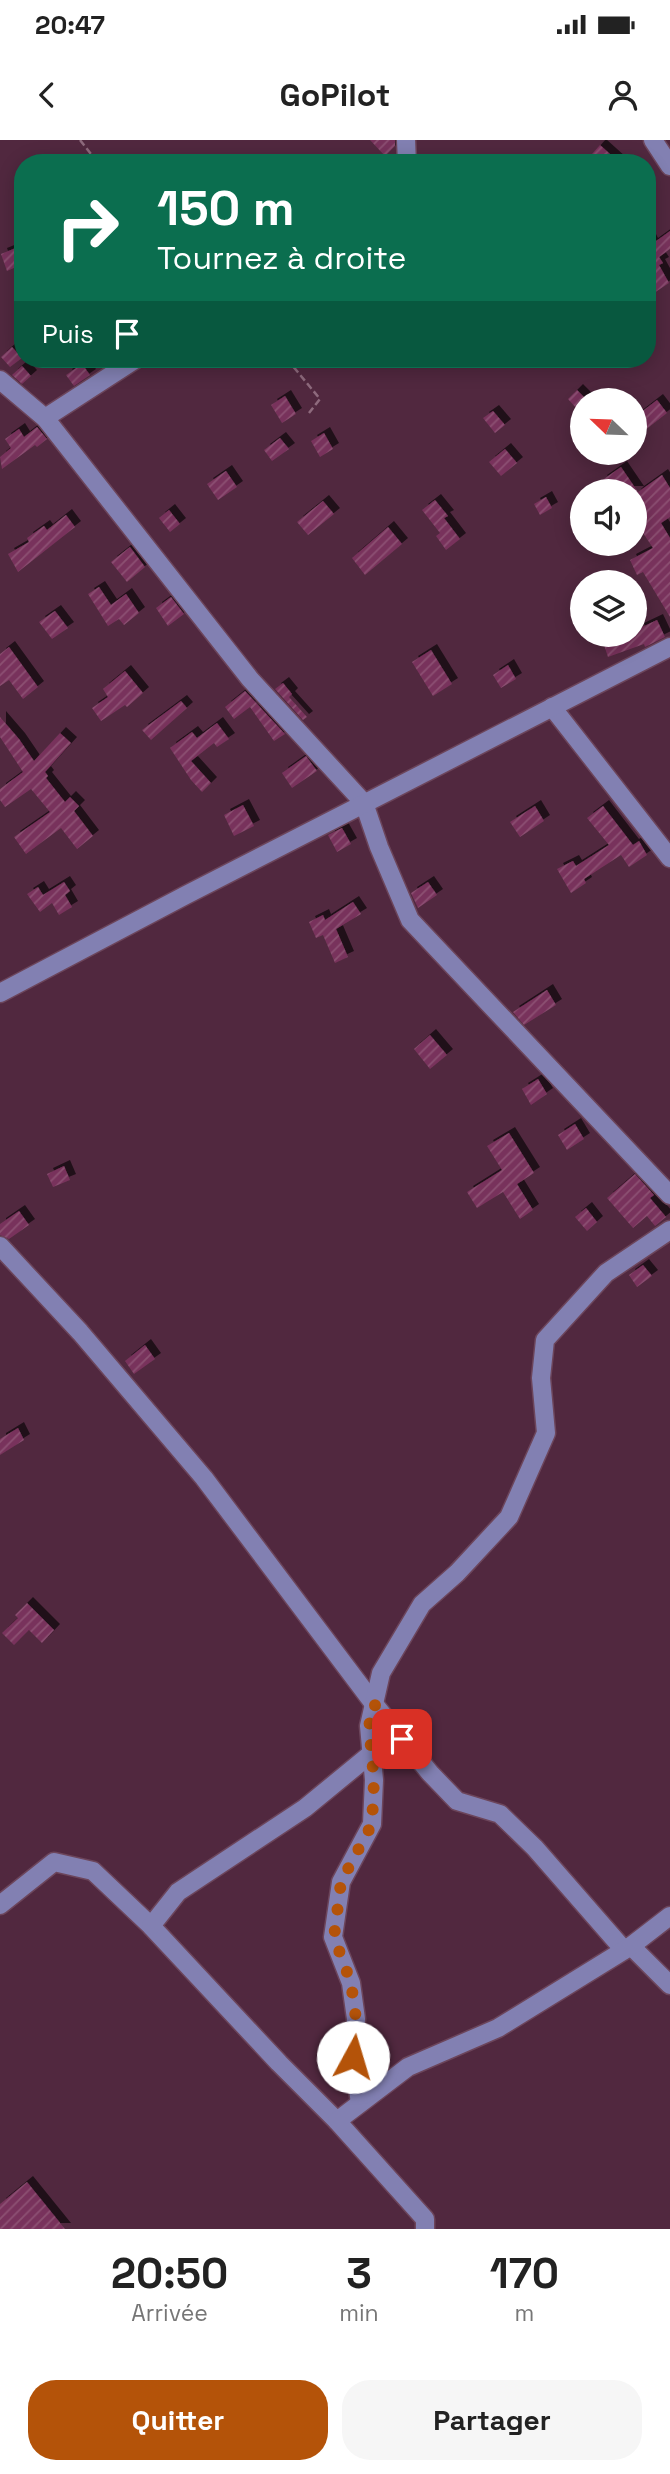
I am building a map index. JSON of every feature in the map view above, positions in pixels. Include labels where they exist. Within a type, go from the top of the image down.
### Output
[{"type":"street","points":[[653,140],[670,166]]},
{"type":"street","points":[[45,418],[122,368]]},
{"type":"street","points":[[0,380],[45,418],[250,679],[364,803],[379,847],[410,920],[670,1195]]},
{"type":"street","points":[[0,993],[670,647]]},
{"type":"street","points":[[552,707],[670,858]]},
{"type":"street","points":[[360,2103],[353,2057],[356,2019],[353,1995],[334,1937],[341,1882],[372,1824],[374,1780],[369,1726],[381,1673],[422,1604],[457,1573],[509,1517],[546,1433],[541,1378],[545,1340],[606,1273],[670,1230]]},
{"type":"street","points":[[0,1246],[80,1332],[204,1478],[374,1704],[430,1773],[457,1801],[500,1814],[627,1948],[670,1985]]},
{"type":"street","points":[[151,1927],[178,1892],[305,1808],[372,1752]]},
{"type":"street","points":[[0,1905],[54,1862],[93,1871],[151,1927],[279,2063],[337,2120],[425,2219],[425,2229]]},
{"type":"street","points":[[337,2120],[408,2067],[498,2028],[627,1948],[670,1916]]},
{"type":"path","points":[[80,140],[91,154]]},
{"type":"path","points":[[294,368],[320,399],[309,413]]},
{"type":"building","points":[[370,140],[395,140],[395,146],[387,154],[383,154]]},
{"type":"building","points":[[600,145],[610,154],[592,154]]},
{"type":"building","points":[[670,231],[670,249],[659,257],[663,263],[659,265],[669,283],[656,292],[656,241]]},
{"type":"building","points":[[14,249],[14,268],[7,271],[1,254]]},
{"type":"building","points":[[12,347],[14,349],[14,364],[10,367],[1,357]]},
{"type":"building","points":[[24,368],[31,376],[22,384],[12,375]]},
{"type":"building","points":[[76,368],[85,368],[90,375],[74,386],[66,375]]},
{"type":"building","points":[[285,396],[296,414],[282,423],[271,405]]},
{"type":"building","points":[[657,400],[667,413],[648,428],[648,407]]},
{"type":"building","points":[[493,411],[505,425],[495,433],[483,418]]},
{"type":"building","points":[[37,427],[47,439],[2,469],[0,457],[11,448],[5,439],[19,429],[24,437]]},
{"type":"building","points":[[324,433],[333,449],[320,457],[311,441]]},
{"type":"building","points":[[280,438],[289,449],[272,461],[264,450]]},
{"type":"building","points":[[505,449],[517,463],[501,476],[489,462]]},
{"type":"building","points":[[621,467],[629,479],[604,479]]},
{"type":"building","points":[[226,471],[237,487],[218,500],[207,484]]},
{"type":"building","points":[[662,475],[670,488],[670,517],[661,523],[670,538],[670,617],[647,579],[647,570],[635,570],[630,560],[638,556],[647,556],[647,551],[653,548],[647,539],[647,486]]},
{"type":"building","points":[[546,497],[552,508],[540,515],[534,504]]},
{"type":"building","points":[[435,500],[448,516],[444,518],[460,539],[446,550],[436,536],[440,533],[422,510]]},
{"type":"building","points":[[323,501],[334,514],[308,535],[297,522]]},
{"type":"building","points":[[169,510],[180,524],[170,532],[159,518]]},
{"type":"building","points":[[66,515],[75,527],[18,572],[8,554],[29,542],[27,538],[44,526],[47,530]]},
{"type":"building","points":[[388,527],[402,544],[365,575],[352,558]]},
{"type":"building","points":[[130,547],[145,567],[127,582],[111,562]]},
{"type":"building","points":[[99,587],[111,605],[126,594],[139,613],[124,625],[119,619],[108,626],[88,594]]},
{"type":"building","points":[[171,597],[184,614],[168,626],[156,608]]},
{"type":"building","points":[[55,611],[68,628],[52,639],[39,622]]},
{"type":"building","points":[[657,620],[665,637],[647,646],[647,625]]},
{"type":"building","points":[[9,647],[38,687],[23,699],[9,680],[0,686],[0,654]]},
{"type":"building","points":[[605,647],[636,647],[608,657]]},
{"type":"building","points":[[431,650],[452,684],[433,696],[412,662]]},
{"type":"building","points":[[508,665],[516,679],[501,688],[493,675]]},
{"type":"building","points":[[125,671],[143,693],[127,707],[125,705],[101,721],[92,708],[108,697],[103,689]]},
{"type":"building","points":[[283,683],[292,694],[289,697],[307,717],[303,720],[275,689]]},
{"type":"building","points":[[245,691],[285,734],[274,741],[250,707],[234,719],[225,707]]},
{"type":"building","points":[[181,701],[187,708],[151,740],[142,730]]},
{"type":"building","points":[[0,717],[34,761],[60,733],[71,743],[45,772],[48,776],[46,778],[65,802],[70,797],[79,806],[74,811],[93,836],[77,849],[61,828],[26,854],[14,837],[50,812],[31,789],[5,807],[0,800],[0,789],[23,772],[0,737]]},
{"type":"building","points":[[217,723],[229,739],[217,747],[214,743],[191,761],[211,783],[202,792],[170,748],[192,732],[197,738]]},
{"type":"building","points":[[306,756],[317,771],[292,788],[282,773]]},
{"type":"building","points":[[243,805],[254,826],[234,836],[224,815]]},
{"type":"building","points":[[535,806],[544,821],[520,837],[510,822]]},
{"type":"building","points":[[603,806],[633,845],[639,841],[647,855],[629,867],[621,855],[584,879],[586,883],[571,893],[557,869],[573,861],[576,866],[609,845],[587,818]]},
{"type":"building","points":[[342,828],[351,844],[337,852],[328,835]]},
{"type":"building","points":[[64,882],[70,891],[65,895],[72,907],[59,915],[52,903],[40,912],[27,894],[38,887],[43,895]]},
{"type":"building","points":[[428,882],[437,895],[418,908],[411,893]]},
{"type":"building","points":[[353,902],[361,914],[336,929],[348,957],[335,963],[323,935],[316,938],[309,922],[323,915],[325,920]]},
{"type":"building","points":[[547,990],[556,1005],[524,1025],[513,1012]]},
{"type":"building","points":[[430,1035],[447,1055],[430,1069],[414,1049]]},
{"type":"building","points":[[538,1079],[547,1094],[531,1105],[522,1089]]},
{"type":"building","points":[[575,1124],[584,1139],[567,1150],[558,1135]]},
{"type":"building","points":[[509,1133],[534,1173],[517,1184],[533,1210],[520,1219],[503,1192],[477,1208],[467,1192],[502,1170],[487,1146]]},
{"type":"building","points":[[64,1166],[70,1180],[53,1187],[47,1174]]},
{"type":"building","points":[[635,1174],[654,1195],[650,1198],[666,1217],[655,1226],[647,1216],[633,1228],[607,1198]]},
{"type":"building","points":[[586,1208],[597,1222],[587,1231],[575,1217]]},
{"type":"building","points":[[19,1211],[29,1225],[9,1239],[0,1235],[0,1224]]},
{"type":"building","points":[[643,1265],[652,1276],[637,1287],[629,1275]]},
{"type":"building","points":[[145,1345],[155,1359],[134,1374],[125,1361]]},
{"type":"building","points":[[18,1428],[24,1440],[0,1455],[0,1439]]},
{"type":"building","points":[[27,1603],[54,1630],[42,1643],[29,1630],[14,1645],[2,1633],[18,1618],[15,1615]]},
{"type":"building","points":[[27,2182],[65,2229],[0,2229],[0,2204]]},
{"type":"route","points":[[353,2057],[356,2019],[351,1983],[334,1937],[341,1882],[372,1824],[374,1780],[369,1726],[374,1704],[402,1739]]}]
